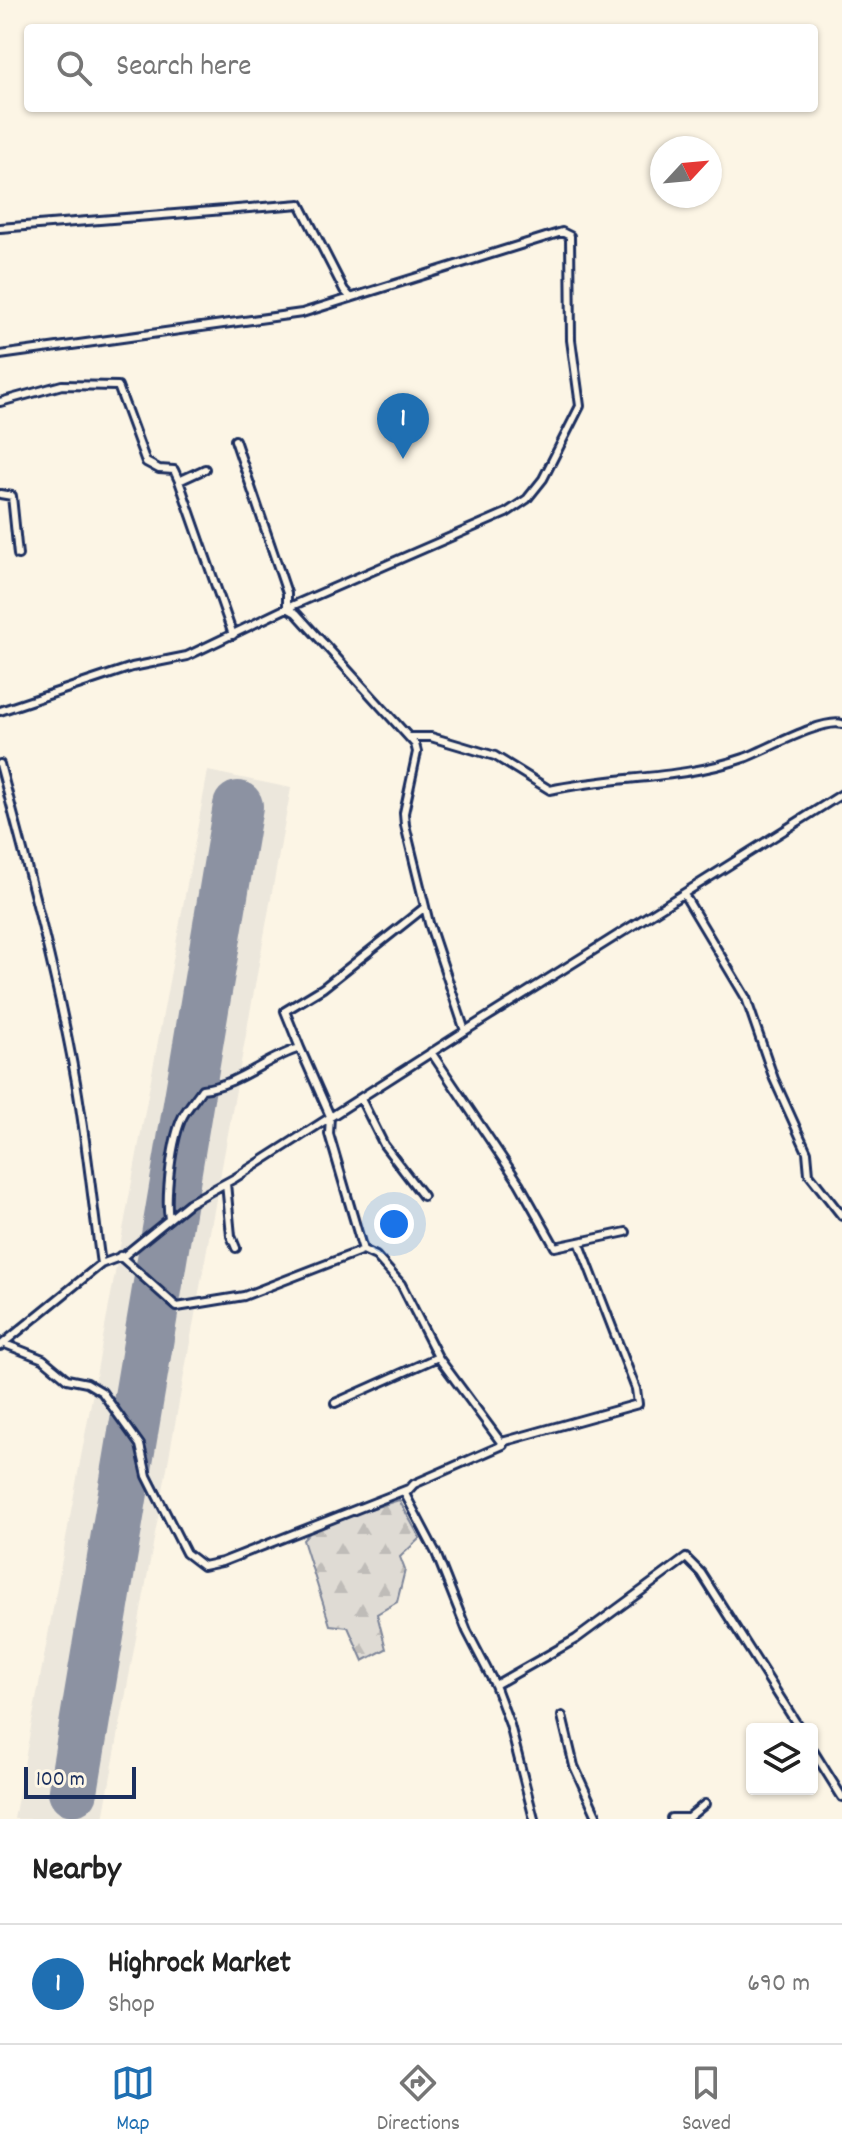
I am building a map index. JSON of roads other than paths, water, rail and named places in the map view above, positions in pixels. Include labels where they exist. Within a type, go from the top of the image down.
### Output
[{"type":"street","points":[[0,228],[300,204],[344,290],[352,298]]},
{"type":"street","points":[[0,355],[279,318],[566,233],[572,244],[571,340],[580,406],[556,458],[520,505],[425,550],[287,608],[187,656],[132,667],[0,711]]},
{"type":"street","points":[[0,402],[62,385],[118,386],[146,462],[159,469],[174,470],[233,635]]},
{"type":"street","points":[[235,440],[287,593],[287,608],[410,737],[417,752],[404,813],[425,907],[465,1031]]},
{"type":"street","points":[[179,481],[205,469]]},
{"type":"street","points":[[0,494],[12,496],[18,555]]},
{"type":"street","points":[[410,737],[431,737],[495,756],[550,790],[576,784],[656,778],[700,770],[749,756],[824,725],[842,724]]},
{"type":"street","points":[[0,764],[58,989],[90,1163],[101,1264]]},
{"type":"street","points":[[2,1345],[101,1264],[120,1256],[189,1203],[361,1099],[842,794]]},
{"type":"street","points":[[685,896],[746,998],[774,1079],[807,1152],[809,1174],[842,1216]]},
{"type":"street","points":[[363,1250],[329,1134],[330,1116],[285,1011],[323,988],[425,907]]},
{"type":"street","points":[[169,1219],[169,1187],[178,1133],[182,1118],[202,1089],[223,1087],[285,1052],[300,1048]]},
{"type":"street","points":[[431,1052],[519,1183],[555,1247],[626,1232]]},
{"type":"street","points":[[361,1099],[384,1145],[423,1196]]},
{"type":"street","points":[[226,1183],[236,1248]]},
{"type":"street","points":[[2,1345],[43,1359],[67,1379],[87,1383],[102,1392],[140,1445],[147,1476],[186,1553],[203,1566],[408,1489],[498,1449],[502,1442],[638,1404],[636,1389],[580,1244]]},
{"type":"street","points":[[120,1256],[177,1307],[244,1296],[363,1250],[376,1256],[401,1284],[438,1357],[502,1442]]},
{"type":"street","points":[[335,1403],[438,1357]]},
{"type":"street","points":[[408,1489],[406,1500],[436,1553],[467,1631],[495,1685],[510,1725],[534,1819]]},
{"type":"street","points":[[495,1685],[576,1639],[686,1558],[695,1564],[796,1723]]},
{"type":"street","points":[[562,1716],[574,1766],[598,1819]]},
{"type":"street","points":[[818,1759],[842,1797]]},
{"type":"street","points":[[670,1819],[688,1818],[705,1804]]},
{"type":"place","name":"Highrock Market","points":[[403,459]]}]
